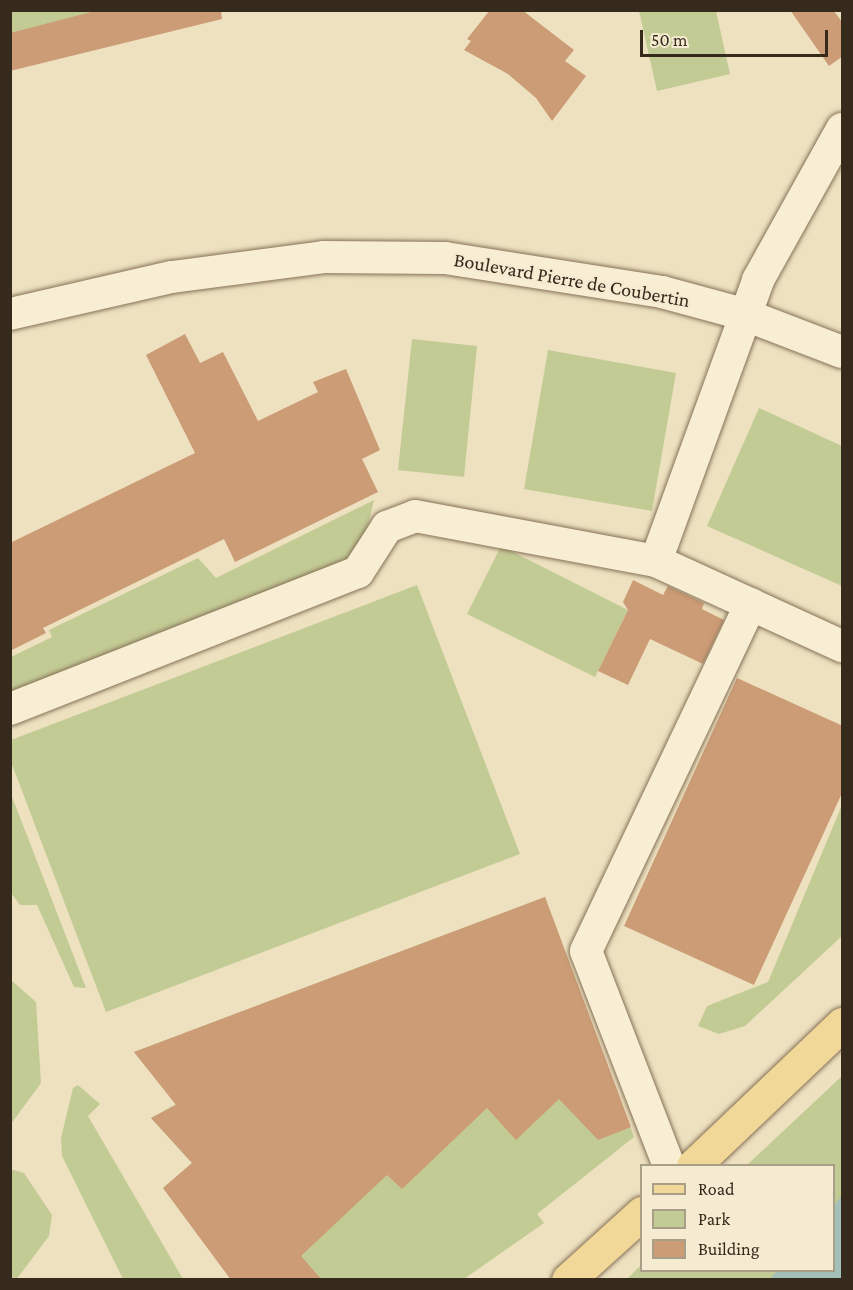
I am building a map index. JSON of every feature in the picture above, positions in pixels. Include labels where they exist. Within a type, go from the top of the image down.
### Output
[{"type":"main road","points":[[695,1164],[843,1024]]},
{"type":"main road","points":[[568,1280],[640,1215]]},
{"type":"street","points":[[656,561],[738,338],[743,314],[807,186],[843,129]]},
{"type":"street","name":"Boulevard Pierre de Coubertin","points":[[10,314],[172,277],[335,257],[445,258],[662,292],[743,314],[843,352]]},
{"type":"street","points":[[10,709],[358,572],[387,527],[415,516],[656,561],[843,646]]},
{"type":"street","points":[[668,1164],[586,951],[751,604]]},
{"type":"green space","points":[[11,10],[99,11],[11,33]]},
{"type":"green space","points":[[639,11],[716,11],[730,74],[657,91]]},
{"type":"green space","points":[[412,339],[477,346],[464,477],[398,470]]},
{"type":"green space","points":[[548,350],[676,373],[652,511],[524,489]]},
{"type":"green space","points":[[759,408],[842,446],[842,586],[707,526]]},
{"type":"green space","points":[[374,500],[358,567],[11,697],[11,657],[52,637],[49,630],[198,558],[216,578]]},
{"type":"green space","points":[[501,546],[628,610],[595,677],[467,614]]},
{"type":"green space","points":[[417,585],[520,854],[106,1012],[11,762],[11,740]]},
{"type":"green space","points":[[11,794],[86,988],[74,987],[37,905],[20,905],[11,893]]},
{"type":"green space","points":[[842,805],[842,936],[745,1026],[719,1034],[698,1026],[707,1006],[768,982]]},
{"type":"green space","points":[[545,897],[634,1137],[537,1214],[544,1223],[464,1279],[231,1279],[163,1188],[192,1163],[151,1118],[176,1104],[134,1052]]},
{"type":"green space","points":[[11,980],[36,1002],[41,1083],[11,1124]]},
{"type":"green space","points":[[842,1076],[842,1279],[626,1280],[640,1266],[640,1272],[835,1272],[835,1164],[748,1164]]},
{"type":"green space","points":[[78,1085],[100,1104],[88,1116],[183,1279],[123,1279],[62,1156],[61,1138],[73,1088]]},
{"type":"green space","points":[[10,1169],[24,1173],[52,1215],[49,1236],[16,1280],[10,1279]]},
{"type":"water","points":[[842,1195],[842,1276],[839,1280],[770,1279],[776,1272],[835,1272],[835,1205]]},
{"type":"building","points":[[99,10],[221,10],[222,19],[10,71],[10,33]]},
{"type":"building","points":[[490,10],[522,10],[574,50],[565,61],[586,76],[552,121],[536,98],[508,74],[464,50],[471,41],[467,39]]},
{"type":"building","points":[[790,10],[833,10],[843,23],[843,56],[829,66]]},
{"type":"building","points":[[185,334],[200,363],[223,352],[258,421],[318,392],[313,382],[346,369],[380,450],[362,459],[378,492],[235,562],[224,539],[43,628],[46,633],[10,651],[10,543],[195,453],[146,355]]},
{"type":"building","points":[[633,580],[663,595],[668,586],[704,603],[702,609],[724,620],[703,664],[650,639],[628,685],[598,671],[628,610],[623,602]]},
{"type":"building","points":[[737,678],[843,726],[843,791],[754,985],[624,926]]},
{"type":"building","points":[[545,897],[631,1127],[598,1140],[559,1099],[516,1140],[487,1108],[402,1189],[387,1175],[301,1256],[322,1280],[231,1280],[163,1188],[192,1163],[151,1118],[176,1105],[134,1052]]}]
